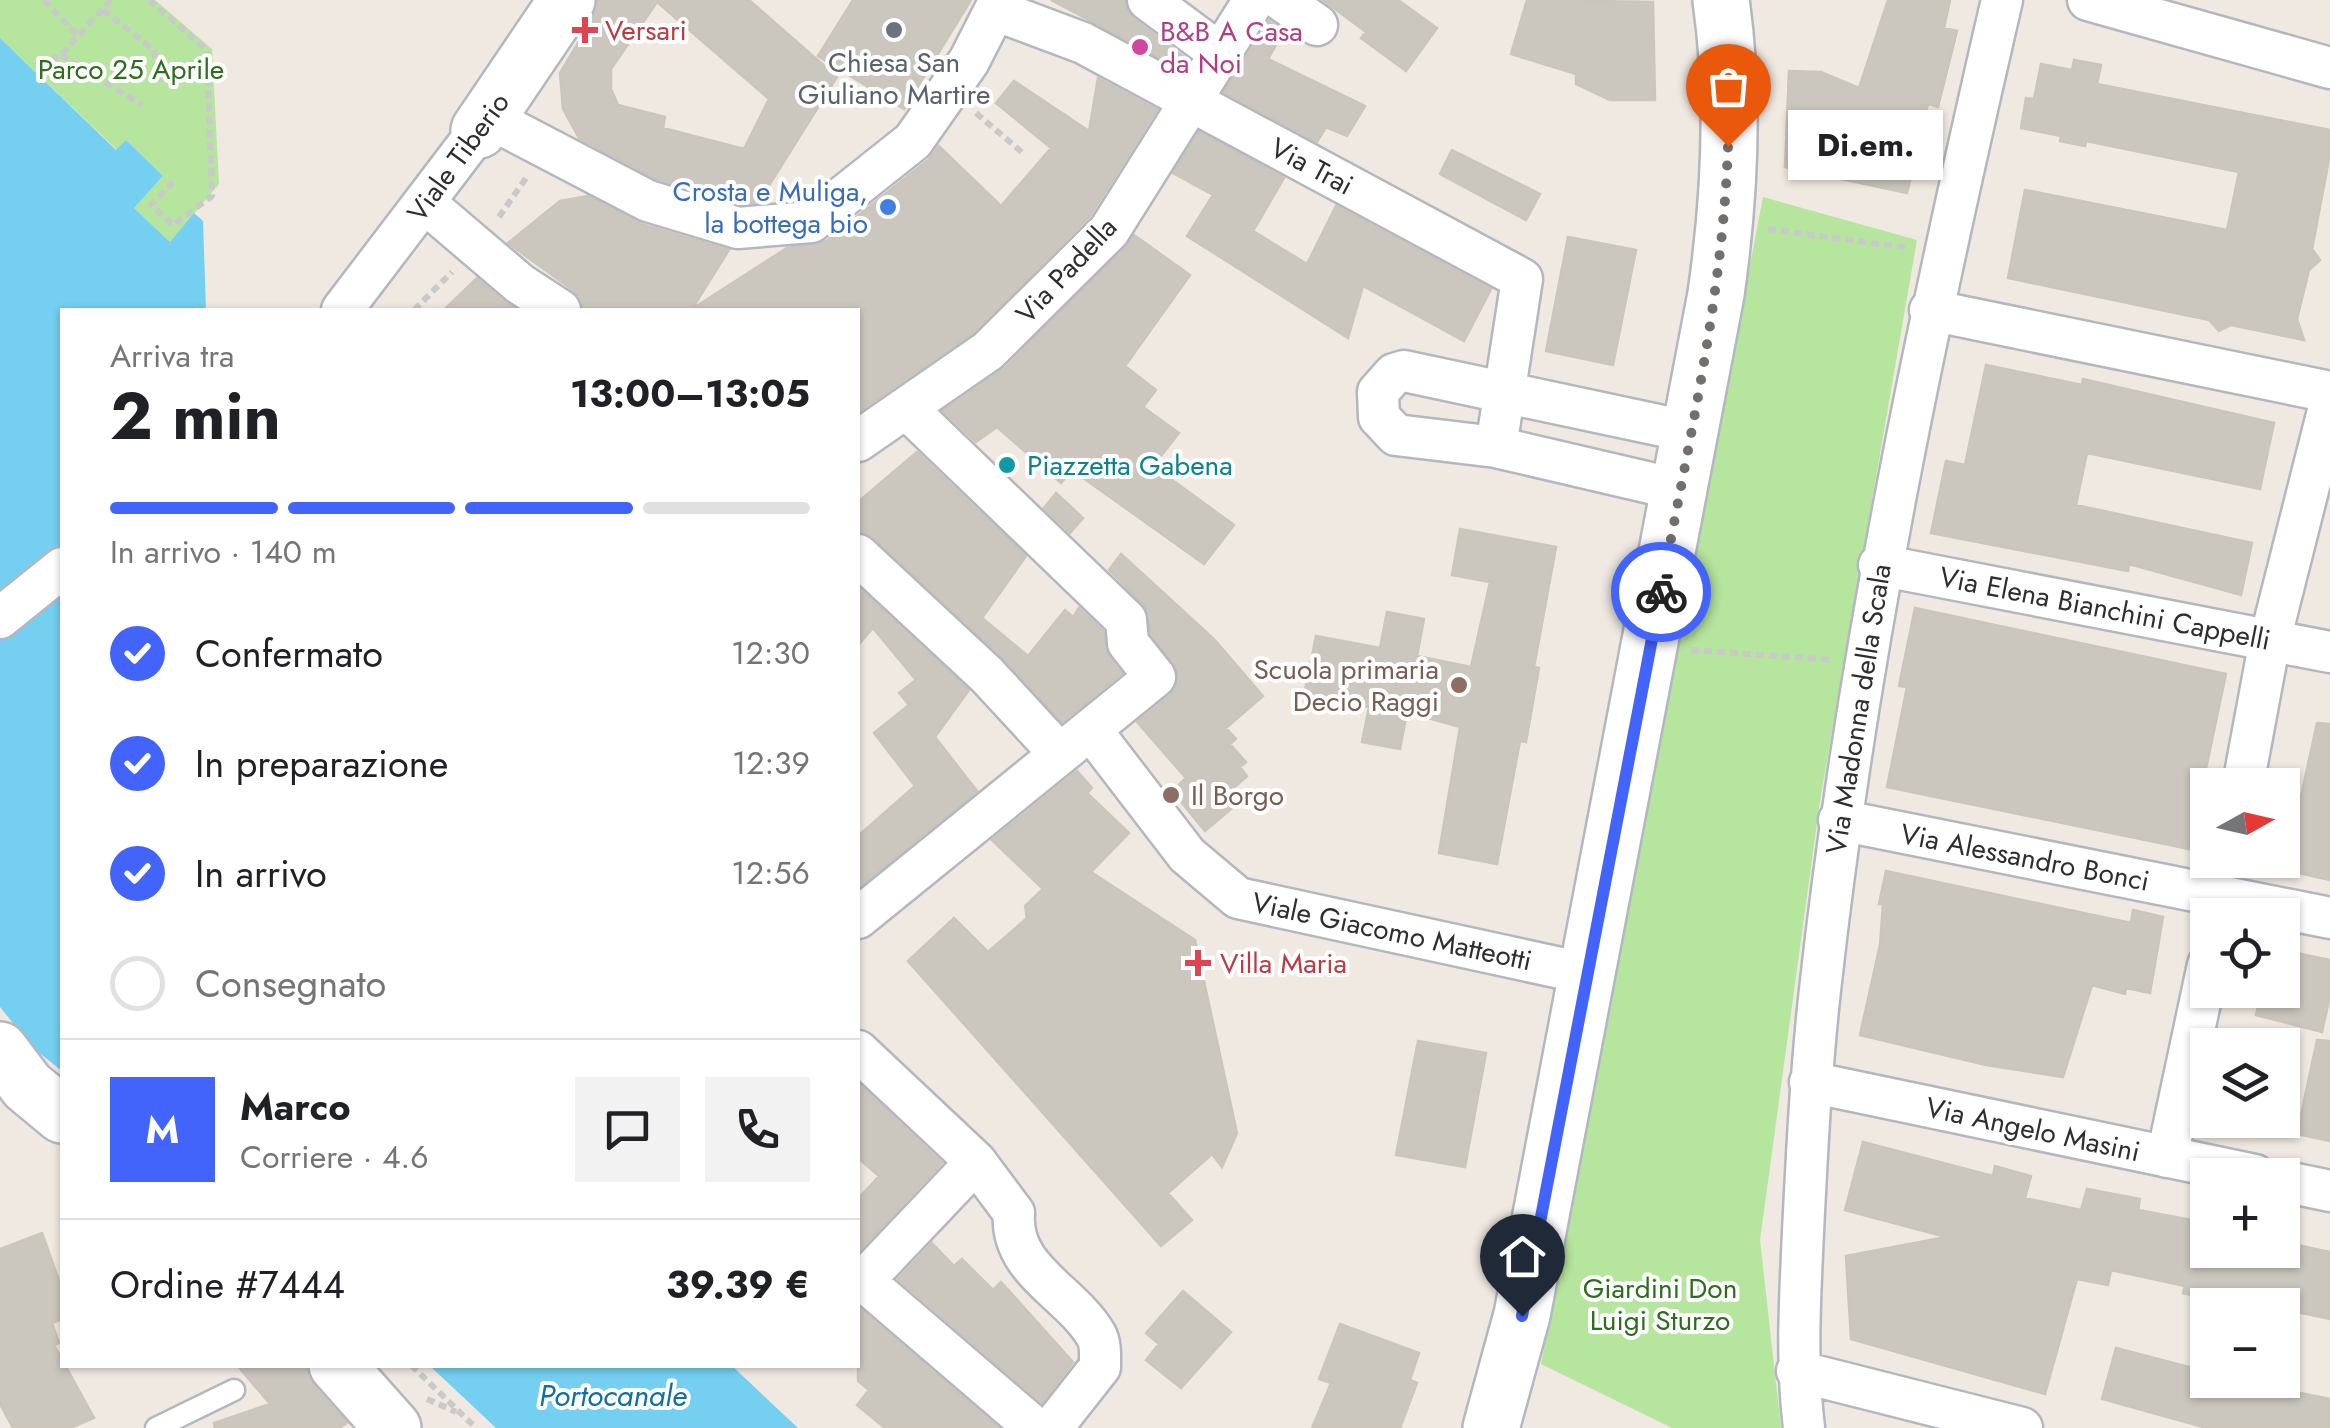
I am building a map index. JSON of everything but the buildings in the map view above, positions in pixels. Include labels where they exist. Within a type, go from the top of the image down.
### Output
[{"type":"main road","name":"Viale Tiberio","points":[[484,124],[567,0]]},
{"type":"main road","points":[[1490,1428],[1522,1316],[1691,432],[1726,224],[1730,67],[1722,0]]},
{"type":"main road","points":[[0,1050],[28,1086],[60,1113]]},
{"type":"main road","points":[[341,1368],[393,1428]]},
{"type":"street","points":[[1148,0],[1218,52]]},
{"type":"street","name":"Via Padella","points":[[860,440],[988,351],[1109,231],[1254,0]]},
{"type":"street","points":[[1281,0],[1317,25]]},
{"type":"street","name":"Via Madonna della Scala","points":[[1804,1428],[1797,1371],[1810,1082],[1839,820],[1879,565],[1930,310],[2002,0]]},
{"type":"street","points":[[2088,0],[2330,68]]},
{"type":"street","points":[[484,124],[648,201],[738,228],[811,222],[913,142],[949,90],[998,5]]},
{"type":"street","name":"Via Trai","points":[[998,5],[1082,42],[1522,279],[1496,447]]},
{"type":"street","name":"Viale Tiberio","points":[[344,308],[484,124]]},
{"type":"street","points":[[425,204],[520,284],[557,308]]},
{"type":"street","points":[[1930,310],[2330,392]]},
{"type":"street","points":[[1680,490],[1496,447],[1396,435],[1379,417],[1378,392],[1394,374],[1404,371],[1691,432]]},
{"type":"street","points":[[2246,768],[2270,640],[2330,404]]},
{"type":"street","points":[[865,899],[990,813],[1155,676],[1128,643],[1126,620],[907,409]]},
{"type":"street","name":"Viale Giacomo Matteotti","points":[[860,557],[987,675],[1075,742],[1224,890],[1254,901],[1588,974]]},
{"type":"street","name":"Via Elena Bianchini Cappelli","points":[[1879,565],[2330,652]]},
{"type":"street","points":[[0,618],[60,570]]},
{"type":"street","name":"Via Alessandro Bonci","points":[[1839,820],[2223,890],[2330,918]]},
{"type":"street","points":[[2167,1157],[2199,1008]]},
{"type":"street","points":[[860,1053],[976,1162],[1014,1213],[1012,1235],[1035,1271],[1098,1337],[1100,1367],[1052,1428]]},
{"type":"street","name":"Via Angelo Masini","points":[[1810,1082],[2190,1162]]},
{"type":"street","points":[[976,1162],[860,1279],[1035,1428]]},
{"type":"street","points":[[2300,1184],[2330,1190]]},
{"type":"street","points":[[1797,1371],[2022,1428]]},
{"type":"lane","points":[[156,1428],[234,1390]]},
{"type":"path","points":[[44,0],[79,37]]},
{"type":"path","points":[[38,66],[61,55],[111,0]]},
{"type":"path","points":[[149,0],[207,50],[212,196],[173,225],[151,205],[176,179]]},
{"type":"path","points":[[103,10],[154,50],[159,82]]},
{"type":"path","points":[[61,55],[142,105]]},
{"type":"path","points":[[949,90],[1024,154]]},
{"type":"path","points":[[1764,228],[1920,249]]},
{"type":"path","points":[[1651,646],[1864,662]]},
{"type":"path","points":[[414,1368],[476,1428]]},
{"type":"green space","name":"Parco 25 Aprile","points":[[0,0],[155,0],[212,49],[219,184],[170,242],[134,208],[163,176],[126,140],[117,150],[0,38]]},
{"type":"green space","name":"Giardini Don Luigi Sturzo","points":[[1763,197],[1917,240],[1820,801],[1760,1240],[1781,1428],[1672,1428],[1541,1364]]},
{"type":"water","points":[[0,38],[116,150],[126,140],[163,176],[134,208],[170,242],[194,213],[203,221],[206,308],[60,308],[60,1069],[32,1047],[0,1007]]},
{"type":"water","name":"Portocanale","points":[[432,1368],[734,1368],[798,1428],[496,1428]]},
{"type":"way so far","points":[[1661,592],[1716,294],[1726,224],[1728,146]]},
{"type":"place","name":"Versari","points":[[585,30]]},
{"type":"place","name":"Chiesa San Giuliano Martire","points":[[894,30]]},
{"type":"place","name":"B&B A Casa da Noi","points":[[1140,47]]},
{"type":"place","name":"Di.em.","points":[[1728,146]]},
{"type":"place","name":"Crosta e Muliga, la bottega bio","points":[[888,207]]},
{"type":"place","name":"Piazzetta Gabena","points":[[1007,465]]},
{"type":"place","name":"Scuola primaria Decio Raggi","points":[[1459,685]]},
{"type":"place","name":"Il Borgo","points":[[1171,795]]},
{"type":"place","name":"Villa Maria","points":[[1198,963]]},
{"type":"route","points":[[1522,1316],[1661,592]]}]
